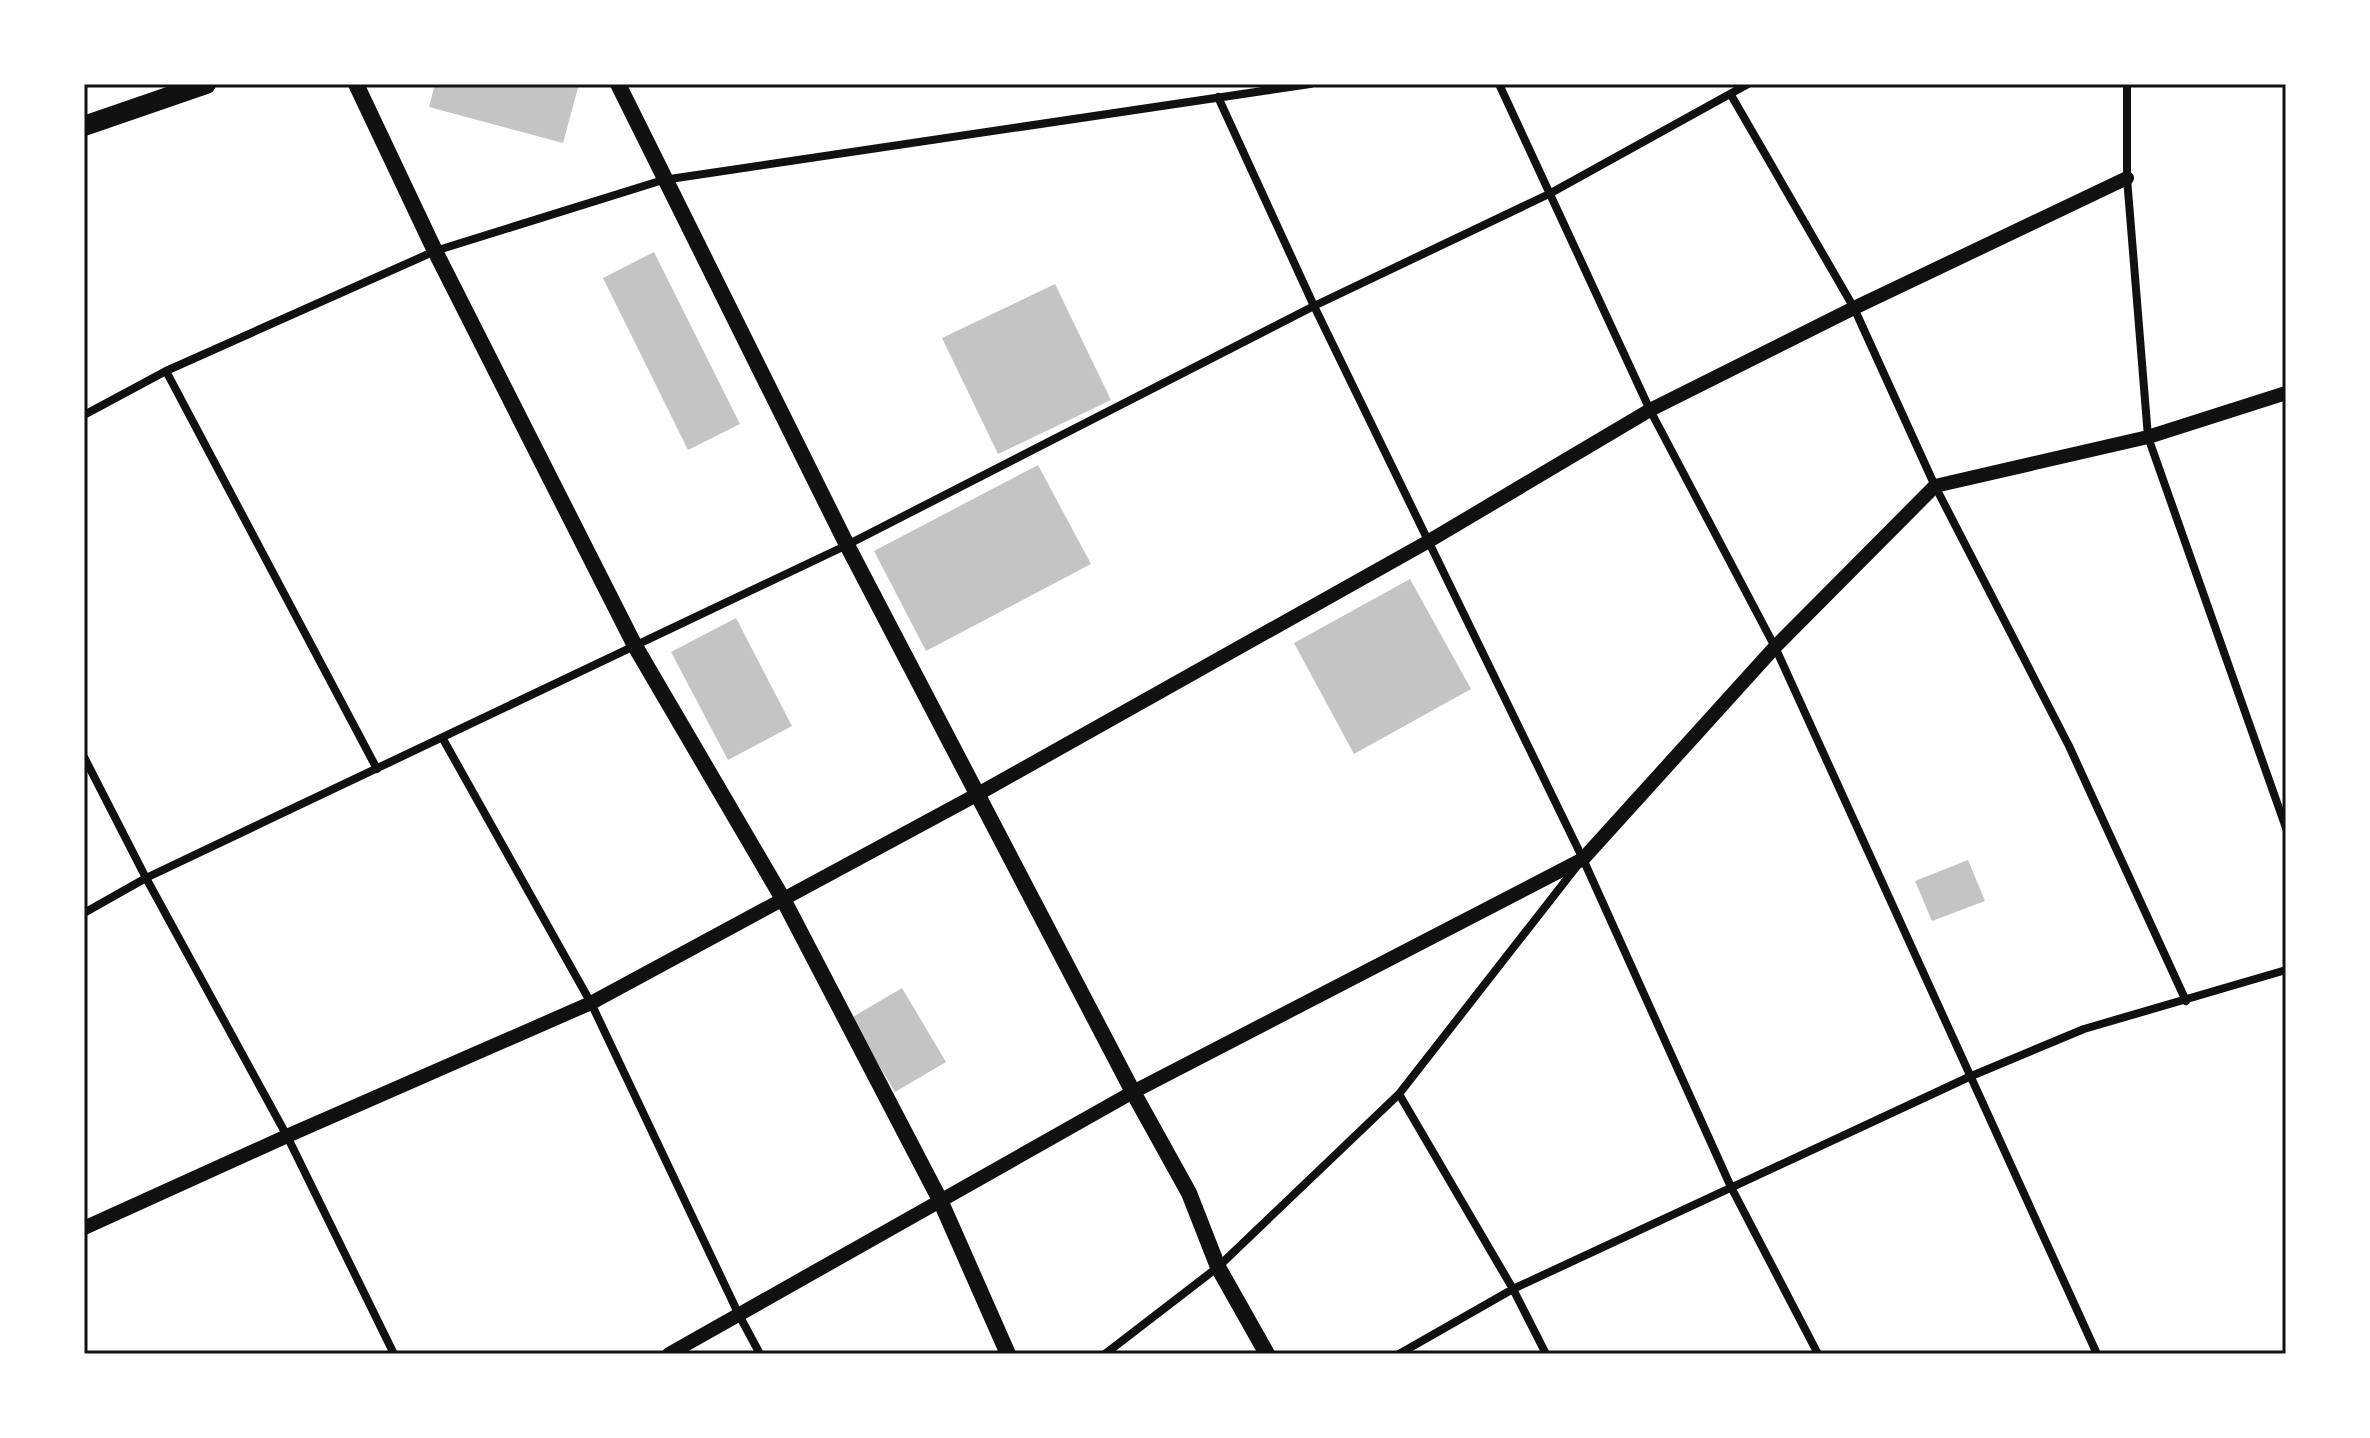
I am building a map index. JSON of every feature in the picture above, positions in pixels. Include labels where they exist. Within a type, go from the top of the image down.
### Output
[{"type":"main road","points":[[84,126],[206,84]]},
{"type":"main road","points":[[356,84],[435,251],[635,646],[783,899],[940,1200],[1008,1354]]},
{"type":"main road","points":[[618,84],[663,180],[847,545],[1189,1193],[1218,1267],[1267,1354]]},
{"type":"street","points":[[84,415],[166,371],[435,251],[663,180],[1310,84]]},
{"type":"street","points":[[1499,84],[1650,410],[1775,647],[2097,1354]]},
{"type":"street","points":[[84,913],[146,878],[847,545],[1314,306],[1549,194],[1748,84]]},
{"type":"street","points":[[2127,84],[2127,178],[2148,437],[2286,828]]},
{"type":"street","points":[[1731,95],[1854,308],[1935,486],[2069,746],[2186,1001]]},
{"type":"street","points":[[1218,97],[1314,306],[1583,859],[1731,1187],[1818,1354]]},
{"type":"street","points":[[84,1228],[591,1003],[978,794],[1429,541],[1650,410],[1854,308],[2127,178]]},
{"type":"street","points":[[166,371],[377,769]]},
{"type":"street","points":[[1105,1354],[1218,1267],[1399,1094],[1583,859],[1775,647],[1935,486],[2148,437],[2286,393]]},
{"type":"street","points":[[443,739],[591,1003],[760,1354]]},
{"type":"street","points":[[84,757],[146,878],[287,1136],[394,1354]]},
{"type":"street","points":[[669,1354],[1133,1092],[1583,859]]},
{"type":"street","points":[[1399,1354],[1513,1289],[1969,1077],[2084,1029],[2286,970]]},
{"type":"street","points":[[1399,1094],[1513,1289],[1546,1354]]},
{"type":"building","points":[[435,84],[579,84],[563,143],[429,107]]},
{"type":"building","points":[[654,252],[740,424],[688,450],[603,278]]},
{"type":"building","points":[[1055,284],[1111,400],[998,454],[942,338]]},
{"type":"building","points":[[1038,465],[1091,564],[926,651],[874,551]]},
{"type":"building","points":[[1410,579],[1471,689],[1354,754],[1294,643]]},
{"type":"building","points":[[736,618],[792,726],[728,760],[671,652]]},
{"type":"building","points":[[1968,860],[1985,901],[1932,921],[1915,881]]},
{"type":"building","points":[[902,988],[946,1062],[895,1092],[851,1018]]}]
